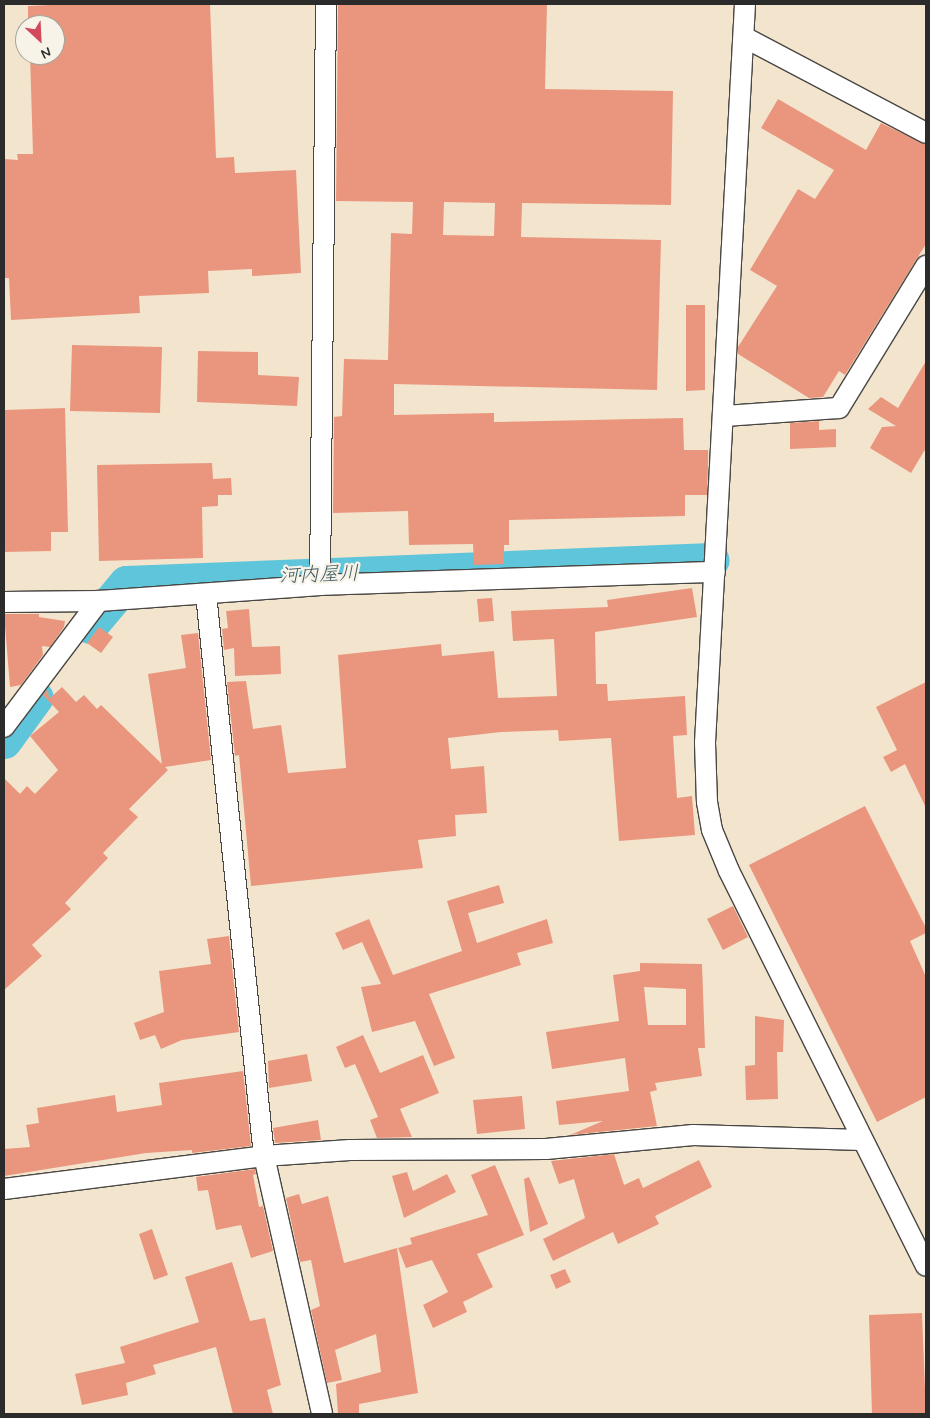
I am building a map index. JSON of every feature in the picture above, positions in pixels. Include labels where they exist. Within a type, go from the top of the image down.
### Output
[{"type":"street","points":[[320,585],[326,4]]},
{"type":"street","points":[[745,4],[704,770],[712,830],[729,871],[926,1266]]},
{"type":"street","points":[[744,37],[926,133]]},
{"type":"street","points":[[724,416],[839,408],[926,266]]},
{"type":"street","points":[[4,602],[99,601],[320,585],[715,572]]},
{"type":"street","points":[[206,594],[264,1156],[322,1414]]},
{"type":"street","points":[[4,727],[99,601]]},
{"type":"street","points":[[4,1189],[264,1156],[350,1150],[546,1148],[693,1135],[862,1140]]},
{"type":"building","points":[[71,4],[210,4],[216,158],[234,157],[235,173],[296,170],[301,273],[252,276],[252,269],[208,271],[209,293],[139,296],[140,313],[11,320],[9,278],[4,278],[4,159],[18,160],[17,154],[33,154],[30,65],[65,65],[65,15],[28,15],[28,6]]},
{"type":"building","points":[[338,4],[547,4],[545,89],[673,91],[671,205],[522,203],[521,237],[661,240],[657,390],[394,384],[394,415],[494,413],[494,422],[683,418],[684,450],[708,450],[707,495],[685,495],[685,516],[509,520],[509,545],[504,545],[504,564],[474,565],[473,544],[409,545],[408,511],[333,513],[334,417],[342,416],[344,359],[388,360],[391,233],[412,234],[413,202],[336,201]],"holes":[[[444,202],[495,203],[494,236],[443,235]]]},
{"type":"building","points":[[778,99],[866,150],[881,123],[926,145],[926,244],[845,375],[839,371],[823,397],[809,398],[738,354],[738,347],[777,286],[750,270],[798,189],[815,199],[834,170],[761,128]]},
{"type":"building","points":[[686,305],[705,305],[705,390],[686,391]]},
{"type":"building","points":[[72,345],[162,347],[160,413],[70,411]]},
{"type":"building","points":[[198,351],[258,352],[258,375],[299,377],[297,406],[197,402]]},
{"type":"building","points":[[926,361],[926,448],[911,473],[870,448],[882,427],[896,426],[868,409],[881,397],[898,408]]},
{"type":"building","points":[[65,408],[68,532],[51,532],[51,551],[4,552],[4,410]]},
{"type":"building","points":[[819,421],[819,430],[836,429],[836,447],[790,449],[790,423]]},
{"type":"building","points":[[212,463],[213,479],[231,478],[232,495],[218,495],[218,506],[202,507],[203,558],[99,561],[97,465]]},
{"type":"building","points":[[692,588],[697,617],[595,632],[596,684],[607,684],[608,701],[685,696],[687,735],[673,736],[677,798],[692,796],[695,835],[619,841],[611,738],[559,741],[558,730],[501,732],[448,738],[451,769],[484,766],[487,813],[455,815],[456,836],[418,840],[423,868],[251,886],[239,755],[235,756],[227,682],[246,681],[253,729],[281,725],[288,773],[346,768],[338,655],[441,644],[442,656],[494,651],[498,698],[557,696],[554,639],[513,641],[511,611],[608,607],[607,600]]},
{"type":"building","points":[[492,598],[494,621],[479,622],[477,599]]},
{"type":"building","points":[[249,609],[252,647],[280,646],[281,674],[235,676],[234,648],[224,650],[222,629],[228,628],[226,611]]},
{"type":"building","points":[[4,614],[39,614],[39,617],[65,621],[64,627],[50,647],[42,646],[43,655],[21,685],[10,687]]},
{"type":"building","points":[[99,627],[113,637],[101,653],[87,643]]},
{"type":"building","points":[[198,633],[211,760],[165,767],[168,770],[129,809],[138,817],[103,853],[108,858],[65,903],[71,909],[32,945],[42,956],[4,990],[4,778],[20,794],[27,786],[35,794],[58,770],[30,736],[59,712],[43,695],[48,689],[49,699],[62,687],[76,702],[84,695],[97,709],[101,705],[162,764],[148,674],[186,668],[181,635]]},
{"type":"building","points":[[926,682],[926,808],[905,764],[891,772],[883,757],[897,750],[876,707]]},
{"type":"building","points":[[865,806],[926,928],[926,933],[910,941],[926,977],[926,1097],[877,1122],[749,865]]},
{"type":"building","points":[[499,885],[504,903],[468,913],[477,943],[547,919],[553,943],[517,953],[521,965],[429,994],[455,1058],[434,1066],[415,1021],[372,1032],[361,987],[381,984],[362,942],[343,950],[335,933],[369,919],[393,975],[462,951],[447,901]]},
{"type":"building","points":[[733,906],[748,937],[723,950],[707,919]]},
{"type":"building","points":[[229,936],[239,1032],[182,1040],[161,1049],[155,1035],[140,1040],[134,1023],[164,1012],[159,971],[211,964],[207,939]]},
{"type":"building","points":[[640,963],[702,964],[705,1048],[698,1048],[702,1076],[655,1083],[657,1090],[650,1092],[657,1126],[570,1135],[603,1121],[559,1125],[556,1101],[629,1091],[625,1058],[552,1069],[546,1032],[619,1021],[613,975],[640,971]],"holes":[[[644,987],[686,989],[686,1025],[648,1025]]]},
{"type":"building","points":[[755,1016],[784,1020],[783,1052],[777,1052],[778,1099],[746,1100],[745,1066],[755,1065]]},
{"type":"building","points":[[363,1035],[380,1073],[423,1055],[439,1093],[400,1109],[412,1137],[377,1138],[370,1120],[378,1117],[355,1064],[345,1068],[336,1047]]},
{"type":"building","points":[[307,1054],[312,1081],[269,1088],[268,1061]]},
{"type":"building","points":[[243,1071],[251,1146],[192,1153],[192,1150],[146,1153],[4,1176],[4,1149],[30,1147],[26,1125],[39,1123],[37,1108],[115,1095],[117,1112],[162,1105],[159,1083]]},
{"type":"building","points":[[522,1096],[525,1129],[477,1134],[473,1100]]},
{"type":"building","points":[[318,1120],[321,1140],[275,1143],[273,1128]]},
{"type":"building","points":[[614,1154],[624,1185],[639,1178],[643,1188],[699,1160],[712,1187],[655,1216],[659,1224],[618,1244],[613,1232],[553,1261],[543,1239],[585,1218],[574,1179],[559,1184],[551,1161]]},
{"type":"building","points":[[495,1165],[524,1235],[477,1254],[493,1287],[463,1302],[467,1312],[433,1328],[423,1305],[448,1292],[432,1260],[406,1268],[398,1248],[412,1244],[410,1238],[488,1215],[471,1175]]},
{"type":"building","points":[[255,1169],[256,1174],[253,1175],[259,1207],[263,1206],[273,1251],[251,1258],[241,1225],[216,1230],[208,1190],[198,1191],[196,1177]]},
{"type":"building","points":[[407,1172],[413,1191],[447,1174],[456,1192],[404,1218],[392,1176]]},
{"type":"building","points":[[529,1177],[548,1224],[530,1232],[524,1179]]},
{"type":"building","points":[[299,1194],[302,1204],[328,1196],[344,1263],[397,1248],[418,1393],[359,1404],[359,1414],[338,1414],[336,1384],[381,1372],[376,1334],[335,1350],[342,1380],[327,1383],[311,1310],[320,1306],[311,1260],[300,1262],[286,1198]]},
{"type":"building","points":[[152,1229],[168,1275],[154,1280],[139,1234]]},
{"type":"building","points":[[232,1262],[250,1321],[265,1318],[281,1385],[267,1390],[273,1414],[233,1414],[216,1347],[153,1365],[156,1374],[126,1383],[128,1395],[82,1405],[75,1374],[125,1363],[120,1347],[199,1322],[185,1277]]},
{"type":"building","points":[[565,1269],[571,1282],[556,1289],[550,1275]]},
{"type":"building","points":[[922,1313],[926,1414],[872,1414],[869,1315]]},
{"type":"waterway","name":"河内屋川","points":[[90,626],[126,583],[712,560]]},
{"type":"waterway","name":"河内屋川","points":[[4,741],[36,697]]}]
